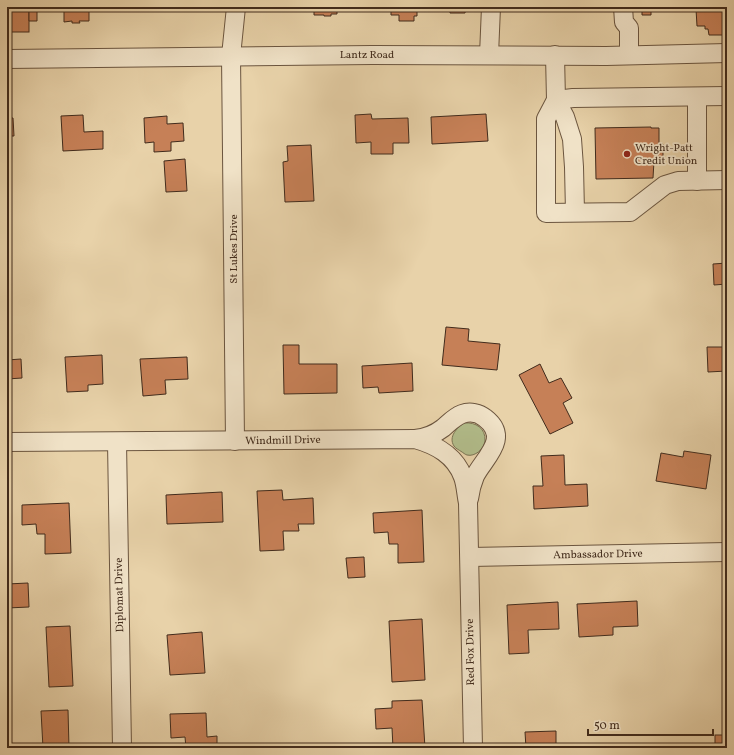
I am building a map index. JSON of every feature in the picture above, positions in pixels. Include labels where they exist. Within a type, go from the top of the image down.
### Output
[{"type":"street","name":"St Lukes Drive","points":[[235,441],[232,56],[236,7]]},
{"type":"street","points":[[489,55],[490,7]]},
{"type":"street","points":[[624,7],[624,22],[628,28],[629,55]]},
{"type":"street","name":"Lantz Road","points":[[7,58],[372,55],[629,55],[727,53]]},
{"type":"street","points":[[555,55],[556,100],[565,117],[572,139],[575,212]]},
{"type":"street","points":[[556,100],[573,98],[727,96]]},
{"type":"street","points":[[697,97],[697,181]]},
{"type":"street","points":[[556,100],[546,119],[546,213],[630,212],[666,184],[678,181],[727,180]]},
{"type":"street","points":[[415,439],[425,438],[435,433],[454,417],[463,413],[470,412],[478,414],[489,422],[495,433],[495,446],[492,453],[481,466],[475,477],[470,490],[468,502]]},
{"type":"street","name":"Windmill Drive","points":[[7,442],[415,439],[433,445],[450,457],[463,477],[468,502],[470,557]]},
{"type":"street","name":"Diplomat Drive","points":[[117,442],[122,748]]},
{"type":"street","name":"Ambassador Drive","points":[[470,557],[727,552]]},
{"type":"street","name":"Red Fox Drive","points":[[470,557],[473,748]]},
{"type":"green space","points":[[465,423],[476,425],[482,429],[485,436],[483,447],[479,452],[473,455],[465,454],[455,448],[452,443],[454,433]]},
{"type":"building","points":[[7,7],[29,7],[29,32],[7,32]]},
{"type":"building","points":[[70,7],[82,7],[82,9],[89,9],[89,21],[79,21],[80,23],[72,23],[72,21],[64,22],[64,9],[70,9]]},
{"type":"building","points":[[314,7],[347,8],[337,8],[337,14],[324,16],[314,15]]},
{"type":"building","points":[[391,7],[417,7],[417,16],[414,16],[414,21],[399,21],[399,15],[391,15]]},
{"type":"building","points":[[450,7],[466,7],[465,13],[450,13]]},
{"type":"building","points":[[642,7],[651,7],[651,15],[642,15]]},
{"type":"building","points":[[726,8],[727,35],[709,35],[708,29],[705,29],[705,26],[697,26],[696,9]]},
{"type":"building","points":[[37,9],[37,21],[29,21],[29,10]]},
{"type":"building","points":[[371,114],[372,119],[408,118],[409,143],[393,143],[393,154],[371,154],[371,142],[356,143],[355,115]]},
{"type":"building","points":[[486,114],[488,141],[432,144],[431,117]]},
{"type":"building","points":[[83,115],[84,132],[103,131],[103,149],[63,151],[61,116]]},
{"type":"building","points":[[167,116],[167,124],[183,123],[184,141],[171,142],[171,151],[154,152],[154,142],[145,143],[144,118]]},
{"type":"building","points":[[7,118],[13,118],[14,136],[7,136]]},
{"type":"building","points":[[595,128],[659,128],[659,144],[663,144],[663,161],[654,161],[653,178],[596,179]]},
{"type":"building","points":[[311,145],[314,201],[285,202],[283,162],[288,161],[287,146]]},
{"type":"building","points":[[185,159],[187,191],[166,192],[164,161]]},
{"type":"building","points":[[727,263],[727,284],[714,285],[713,264]]},
{"type":"building","points":[[446,327],[469,329],[468,341],[500,344],[497,370],[442,365]]},
{"type":"building","points":[[283,345],[299,345],[299,364],[337,364],[337,393],[284,394]]},
{"type":"building","points":[[707,347],[727,347],[727,371],[708,372]]},
{"type":"building","points":[[102,355],[103,384],[88,385],[88,391],[67,392],[65,357]]},
{"type":"building","points":[[187,357],[188,379],[165,380],[166,394],[143,396],[140,359]]},
{"type":"building","points":[[21,359],[22,378],[7,379],[7,360]]},
{"type":"building","points":[[412,363],[413,391],[379,393],[378,387],[363,388],[362,366]]},
{"type":"building","points":[[540,364],[549,383],[561,378],[572,398],[563,403],[573,423],[550,434],[519,375]]},
{"type":"building","points":[[684,451],[711,455],[706,489],[656,481],[661,453],[683,457]]},
{"type":"building","points":[[564,455],[565,485],[587,484],[588,506],[534,509],[533,486],[543,486],[541,456]]},
{"type":"building","points":[[282,490],[283,500],[313,498],[314,524],[298,524],[299,531],[283,531],[284,550],[260,551],[257,491]]},
{"type":"building","points":[[222,492],[223,522],[167,524],[166,495]]},
{"type":"building","points":[[69,503],[71,553],[45,554],[45,534],[37,534],[36,524],[22,525],[22,505]]},
{"type":"building","points":[[422,510],[424,562],[398,563],[398,544],[389,544],[388,532],[374,533],[373,513]]},
{"type":"building","points":[[364,557],[365,577],[348,578],[346,558]]},
{"type":"building","points":[[28,583],[29,607],[7,608],[7,584]]},
{"type":"building","points":[[637,601],[638,626],[613,627],[613,635],[579,637],[577,604]]},
{"type":"building","points":[[558,602],[559,629],[528,630],[529,653],[509,654],[507,605]]},
{"type":"building","points":[[422,619],[425,680],[392,682],[389,621]]},
{"type":"building","points":[[70,626],[73,686],[49,687],[46,627]]},
{"type":"building","points":[[202,632],[205,673],[170,675],[167,635]]},
{"type":"building","points":[[422,700],[425,748],[393,748],[392,728],[376,729],[375,709],[392,708],[392,701]]},
{"type":"building","points":[[68,710],[69,748],[43,748],[41,711]]},
{"type":"building","points":[[206,713],[207,737],[217,736],[217,748],[186,748],[185,737],[171,738],[170,714]]},
{"type":"building","points":[[556,731],[556,748],[526,748],[525,732]]},
{"type":"building","points":[[715,735],[727,735],[727,748],[715,748]]},
{"type":"place","name":"Wright-Patt Credit Union","points":[[627,154]]}]
